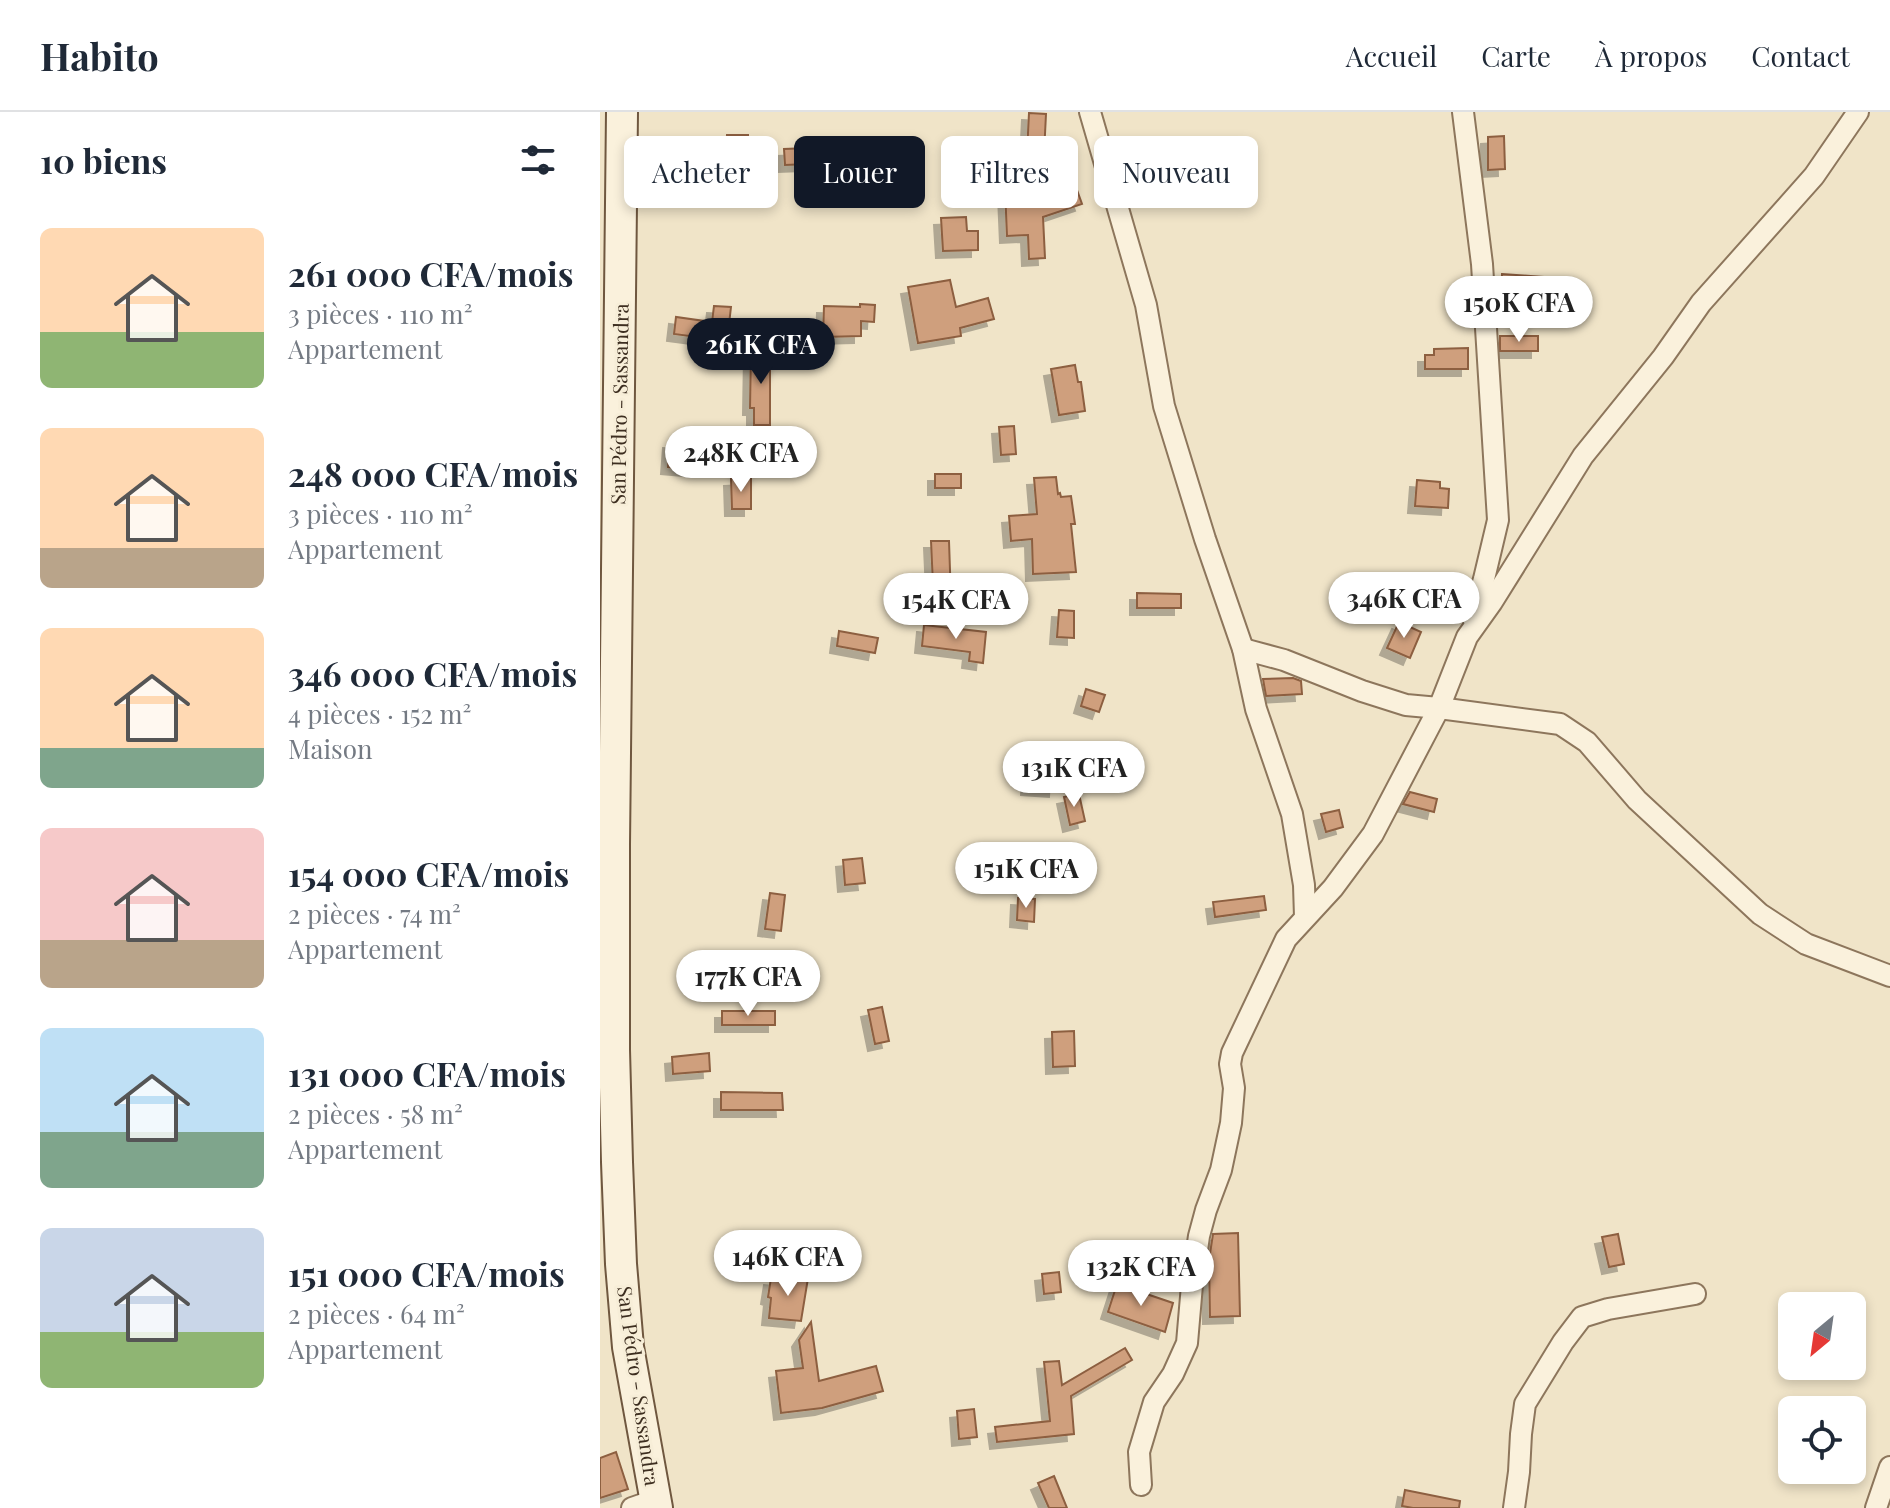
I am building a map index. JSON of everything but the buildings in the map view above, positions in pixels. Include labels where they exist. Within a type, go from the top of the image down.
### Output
[{"type":"main road","name":"San Pédro - Sassandra","points":[[622,112],[614,1078],[621,1264],[648,1505]]},
{"type":"street","points":[[1090,112],[1146,305],[1164,406],[1243,649],[1256,709],[1292,814],[1304,885],[1305,917]]},
{"type":"street","points":[[1141,1485],[1139,1452],[1154,1402],[1173,1374],[1187,1343],[1199,1236],[1221,1170],[1231,1123],[1234,1088],[1230,1064],[1232,1053],[1286,939],[1333,888],[1373,834],[1439,708],[1467,637],[1498,520],[1482,264],[1463,112]]},
{"type":"street","points":[[1467,637],[1583,456],[1663,357],[1701,303],[1814,176],[1858,112]]},
{"type":"street","points":[[1243,649],[1284,660],[1406,705],[1560,724],[1587,742],[1637,800],[1760,914],[1806,944],[1890,976]]},
{"type":"street","points":[[1514,1508],[1525,1404],[1582,1317],[1608,1309],[1695,1294]]},
{"type":"street","points":[[1876,1508],[1890,1467]]}]
